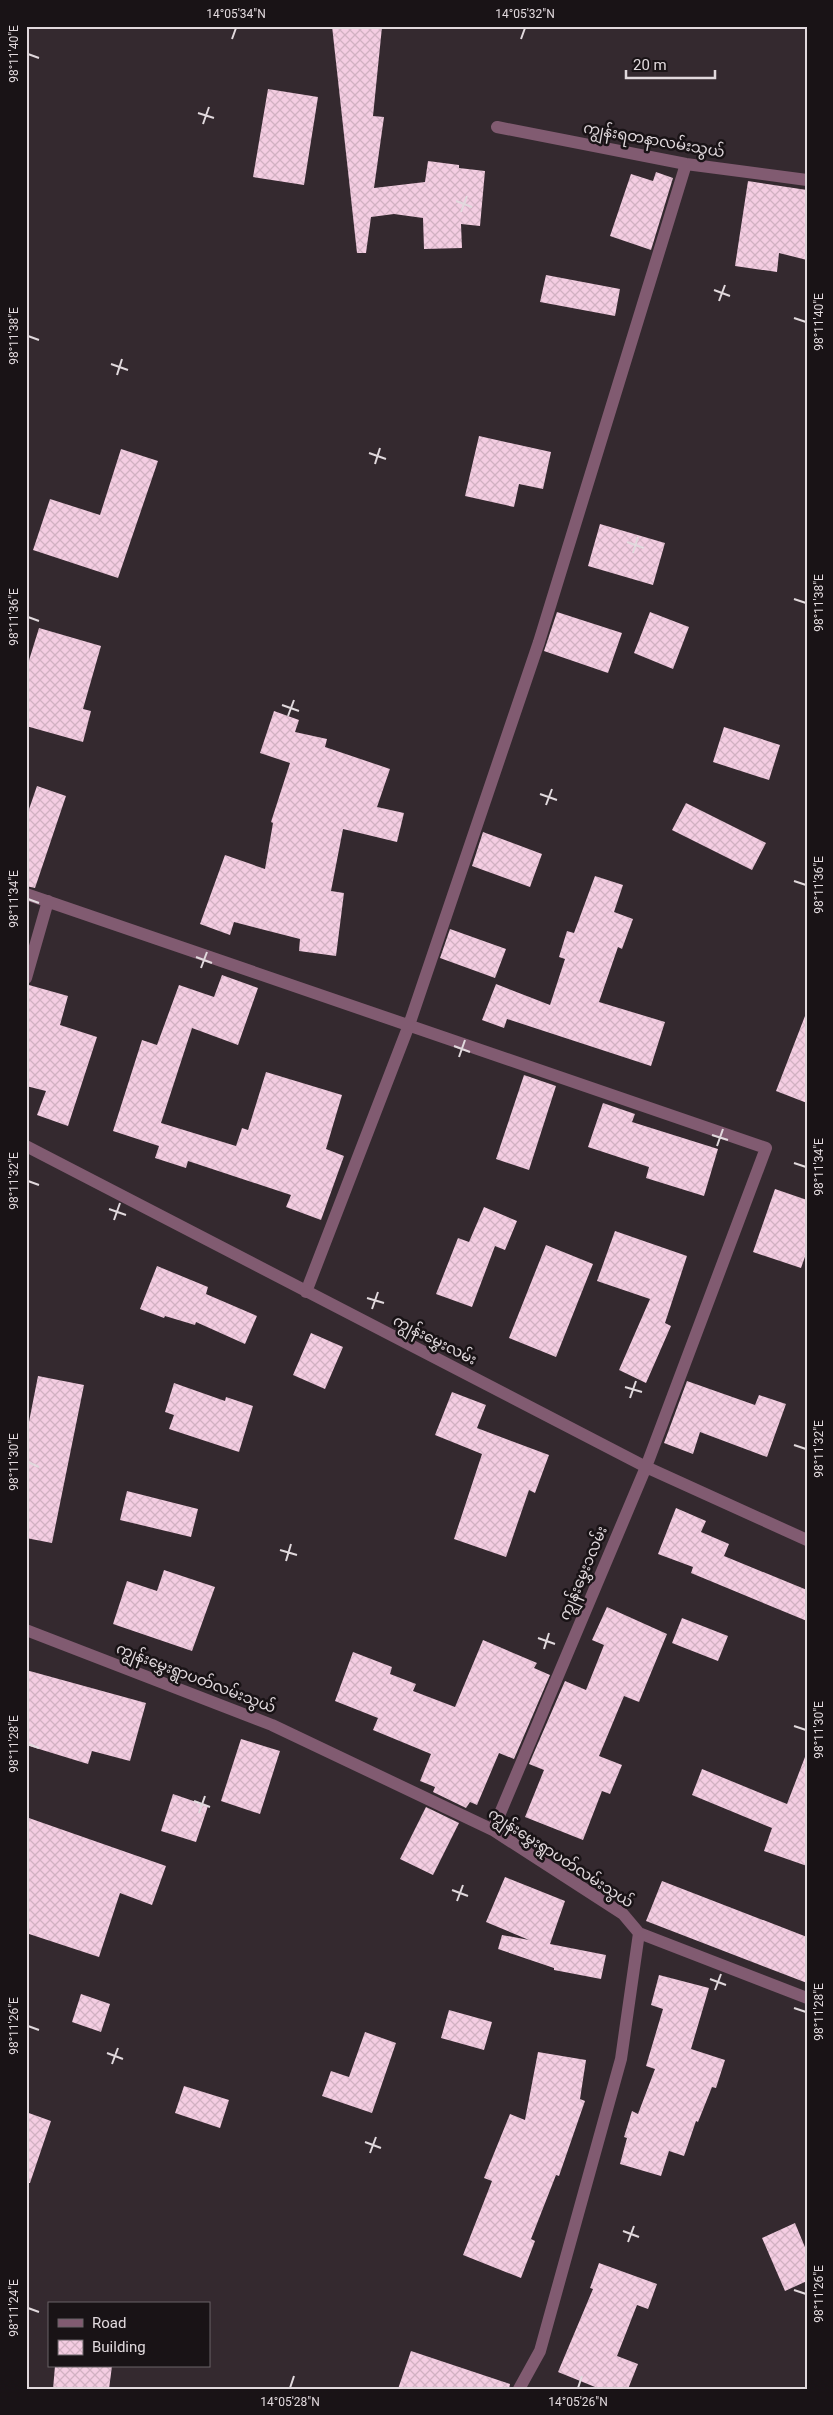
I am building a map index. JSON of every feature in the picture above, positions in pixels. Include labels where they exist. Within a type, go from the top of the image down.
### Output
[{"type":"street","name":"ကျွန်းရတနာလမ်းသွယ်","points":[[497,127],[686,164],[807,180]]},
{"type":"street","points":[[306,1292],[409,1025],[539,642],[686,164]]},
{"type":"street","points":[[26,894],[409,1025]]},
{"type":"street","points":[[26,978],[48,900]]},
{"type":"street","name":"ကျွန်းမွှေး၁လမ်း","points":[[409,1025],[766,1148],[646,1467],[493,1830]]},
{"type":"street","name":"ကျွန်းမွှေးလမ်း","points":[[26,1146],[646,1467],[807,1540]]},
{"type":"street","name":"ကျွန်းမွှေးရွာပတ်လမ်းသွယ်","points":[[26,1630],[272,1725],[493,1830],[623,1914],[639,1933]]},
{"type":"street","points":[[519,2389],[540,2351],[620,2059],[639,1933],[807,1998]]},
{"type":"building","points":[[332,26],[382,27],[373,116],[384,117],[374,188],[425,182],[428,161],[459,165],[459,168],[485,171],[480,226],[461,224],[462,248],[424,249],[423,218],[394,214],[371,217],[366,253],[357,253]]},
{"type":"building","points":[[268,89],[318,97],[304,185],[253,177]]},
{"type":"building","points":[[656,172],[673,178],[651,250],[610,236],[631,174],[653,181]]},
{"type":"building","points":[[748,181],[807,190],[807,260],[779,253],[777,272],[735,266]]},
{"type":"building","points":[[546,275],[620,289],[615,316],[540,302]]},
{"type":"building","points":[[479,436],[551,452],[543,489],[519,484],[514,507],[465,496]]},
{"type":"building","points":[[121,449],[158,461],[118,578],[33,550],[50,499],[100,515]]},
{"type":"building","points":[[600,524],[665,543],[653,585],[588,566]]},
{"type":"building","points":[[557,612],[622,633],[608,673],[544,651]]},
{"type":"building","points":[[650,612],[689,627],[673,669],[634,653]]},
{"type":"building","points":[[39,628],[101,646],[83,709],[91,711],[83,742],[26,726],[26,670]]},
{"type":"building","points":[[274,711],[299,720],[295,732],[327,739],[325,747],[390,769],[377,807],[404,813],[397,842],[343,829],[331,891],[344,893],[336,956],[299,951],[300,939],[234,922],[230,935],[200,924],[225,855],[265,869],[273,823],[271,822],[290,763],[260,753]]},
{"type":"building","points":[[724,727],[780,745],[769,780],[713,762]]},
{"type":"building","points":[[37,786],[66,796],[35,888],[26,886],[26,818]]},
{"type":"building","points":[[686,803],[766,843],[752,870],[672,830]]},
{"type":"building","points":[[483,832],[542,854],[530,887],[472,866]]},
{"type":"building","points":[[595,876],[623,885],[614,912],[633,919],[622,949],[618,947],[599,1002],[665,1022],[651,1066],[507,1019],[504,1028],[482,1020],[496,984],[550,1005],[565,959],[559,957],[567,931],[574,933]]},
{"type":"building","points":[[450,929],[506,949],[495,978],[440,958]]},
{"type":"building","points":[[222,975],[258,988],[238,1045],[192,1028],[161,1123],[236,1146],[242,1128],[248,1130],[266,1072],[342,1095],[326,1149],[344,1156],[321,1220],[286,1207],[291,1195],[188,1161],[186,1168],[155,1158],[159,1146],[113,1131],[142,1040],[157,1045],[179,985],[214,997]]},
{"type":"building","points":[[29,985],[68,996],[60,1025],[97,1037],[68,1126],[37,1115],[46,1091],[26,1086],[26,986]]},
{"type":"building","points":[[805,1016],[807,1017],[807,1103],[776,1091]]},
{"type":"building","points":[[524,1075],[556,1086],[529,1170],[496,1159]]},
{"type":"building","points":[[603,1103],[635,1114],[632,1122],[718,1149],[704,1196],[646,1178],[649,1167],[588,1147]]},
{"type":"building","points":[[775,1189],[807,1200],[807,1251],[801,1268],[753,1252]]},
{"type":"building","points":[[484,1207],[517,1221],[505,1250],[495,1246],[472,1307],[436,1294],[458,1238],[469,1242]]},
{"type":"building","points":[[615,1231],[687,1256],[665,1323],[671,1326],[646,1383],[619,1370],[650,1299],[597,1281]]},
{"type":"building","points":[[546,1245],[593,1264],[556,1357],[509,1338]]},
{"type":"building","points":[[157,1266],[208,1287],[206,1294],[257,1316],[245,1344],[196,1322],[195,1325],[165,1316],[164,1318],[140,1309]]},
{"type":"building","points":[[311,1333],[343,1347],[325,1389],[293,1375]]},
{"type":"building","points":[[38,1376],[84,1385],[52,1543],[26,1538],[26,1437]]},
{"type":"building","points":[[687,1381],[755,1405],[759,1395],[786,1404],[767,1457],[700,1432],[693,1454],[664,1443]]},
{"type":"building","points":[[174,1383],[225,1401],[226,1397],[253,1406],[239,1452],[169,1429],[174,1415],[165,1412]]},
{"type":"building","points":[[452,1392],[486,1405],[477,1428],[549,1455],[535,1493],[529,1490],[506,1557],[454,1539],[482,1454],[435,1435]]},
{"type":"building","points":[[127,1491],[198,1509],[191,1537],[120,1520]]},
{"type":"building","points":[[676,1508],[706,1521],[701,1532],[729,1544],[724,1556],[807,1590],[807,1621],[691,1573],[693,1567],[658,1554]]},
{"type":"building","points":[[164,1570],[215,1587],[192,1651],[113,1624],[127,1581],[157,1591]]},
{"type":"building","points":[[607,1607],[667,1634],[639,1702],[624,1696],[599,1756],[622,1765],[610,1794],[602,1791],[583,1840],[525,1817],[544,1770],[529,1764],[565,1681],[586,1690],[604,1645],[592,1640]]},
{"type":"building","points":[[682,1618],[728,1636],[718,1661],[672,1643]]},
{"type":"building","points":[[483,1640],[537,1663],[534,1668],[550,1675],[514,1759],[499,1753],[477,1805],[470,1802],[466,1808],[433,1792],[435,1787],[420,1781],[431,1754],[373,1730],[378,1718],[335,1701],[353,1652],[392,1667],[390,1674],[416,1684],[413,1691],[455,1707]]},
{"type":"building","points":[[26,1670],[146,1703],[130,1761],[92,1751],[88,1764],[26,1745]]},
{"type":"building","points":[[241,1739],[280,1751],[260,1814],[221,1801]]},
{"type":"building","points":[[805,1757],[807,1757],[807,1866],[764,1851],[772,1828],[692,1795],[702,1769],[787,1804]]},
{"type":"building","points":[[173,1794],[208,1806],[196,1842],[161,1831]]},
{"type":"building","points":[[426,1807],[459,1823],[433,1875],[400,1859]]},
{"type":"building","points":[[26,1817],[166,1866],[152,1905],[120,1893],[99,1957],[26,1933]]},
{"type":"building","points":[[505,1877],[565,1901],[550,1944],[606,1955],[601,1979],[554,1970],[554,1968],[498,1949],[502,1935],[529,1940],[486,1922]]},
{"type":"building","points":[[662,1881],[807,1937],[807,1983],[646,1921]]},
{"type":"building","points":[[659,1975],[709,1988],[691,2049],[725,2060],[716,2088],[712,2087],[698,2122],[696,2121],[684,2156],[669,2151],[661,2176],[620,2164],[627,2138],[624,2137],[632,2111],[638,2114],[655,2069],[646,2066],[663,2009],[651,2005]]},
{"type":"building","points":[[81,1994],[110,2004],[101,2032],[72,2022]]},
{"type":"building","points":[[449,2010],[492,2022],[484,2050],[441,2038]]},
{"type":"building","points":[[365,2032],[396,2043],[372,2113],[322,2096],[331,2071],[349,2077]]},
{"type":"building","points":[[538,2052],[586,2060],[580,2099],[585,2101],[559,2176],[556,2175],[531,2239],[535,2241],[521,2278],[463,2255],[492,2181],[484,2178],[510,2114],[525,2120]]},
{"type":"building","points":[[184,2086],[229,2100],[220,2128],[175,2113]]},
{"type":"building","points":[[26,2112],[51,2121],[30,2183],[26,2183]]},
{"type":"building","points":[[795,2223],[807,2252],[807,2281],[785,2291],[762,2238]]},
{"type":"building","points":[[599,2263],[657,2284],[648,2309],[637,2305],[617,2356],[638,2364],[628,2389],[600,2389],[558,2372],[593,2289],[590,2288]]},
{"type":"building","points":[[411,2351],[510,2384],[509,2389],[398,2389]]},
{"type":"building","points":[[55,2368],[112,2368],[109,2389],[53,2389]]}]
